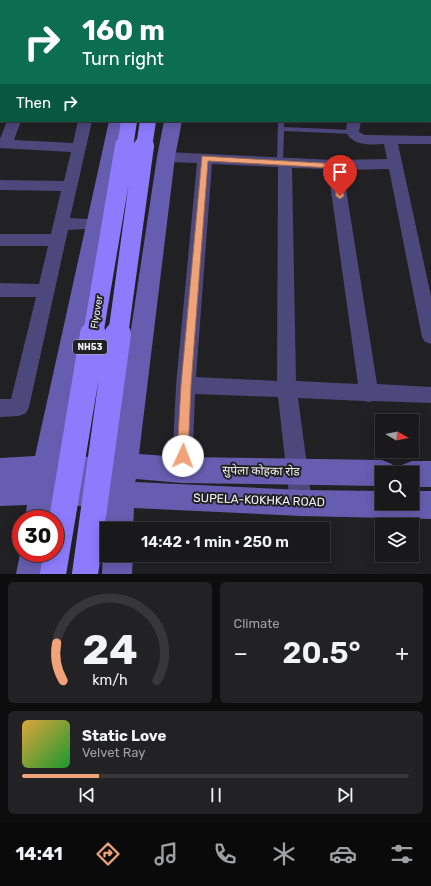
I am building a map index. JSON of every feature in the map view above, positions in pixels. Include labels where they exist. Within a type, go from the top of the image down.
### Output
[{"type":"highway","name":"Flyover","points":[[53,574],[129,122]]},
{"type":"highway","name":"NH53","points":[[85,574],[92,514],[148,122]]},
{"type":"street","points":[[13,122],[2,144],[79,148]]},
{"type":"street","points":[[0,408],[19,407],[85,122]]},
{"type":"street","points":[[40,510],[45,480],[118,122]]},
{"type":"street","points":[[119,522],[120,494],[166,158],[173,122]]},
{"type":"street","points":[[353,126],[353,135],[360,139],[431,140]]},
{"type":"street","points":[[390,139],[431,337]]},
{"type":"street","points":[[166,158],[205,158],[335,165],[394,164]]},
{"type":"street","points":[[182,470],[186,385],[205,158]]},
{"type":"street","points":[[283,162],[287,391],[301,503]]},
{"type":"street","points":[[335,165],[369,394]]},
{"type":"street","points":[[0,185],[70,186]]},
{"type":"street","points":[[0,240],[59,232],[97,224]]},
{"type":"street","points":[[0,290],[46,291]]},
{"type":"street","points":[[186,385],[287,391],[431,395]]},
{"type":"street","name":"सुपेला कोहका रोड","points":[[90,481],[124,466],[182,470],[375,473]]},
{"type":"street","points":[[0,471],[45,480],[90,481]]},
{"type":"street","points":[[419,474],[431,474]]},
{"type":"street","points":[[0,493],[45,480]]},
{"type":"street","name":"SUPELA-KOKHKA ROAD","points":[[90,481],[120,494],[301,503],[431,505]]},
{"type":"street","points":[[31,574],[33,562]]},
{"type":"street","points":[[117,574],[118,562]]},
{"type":"lane","points":[[281,122],[280,129],[283,162]]},
{"type":"lane","points":[[280,129],[353,126]]},
{"type":"route","points":[[183,456],[186,385],[205,158],[335,165],[340,196]]}]
